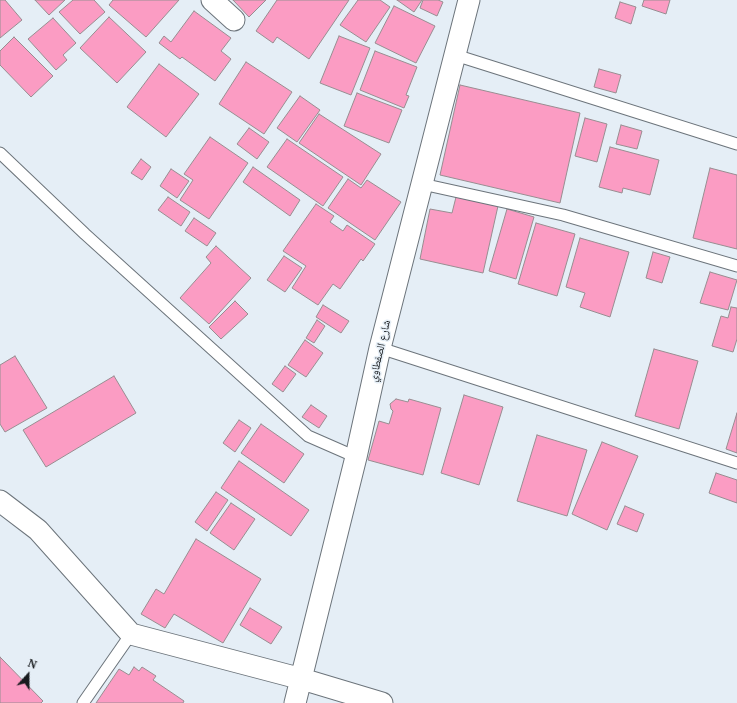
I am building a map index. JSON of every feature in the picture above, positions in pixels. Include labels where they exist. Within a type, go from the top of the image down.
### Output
[{"type":"street","points":[[212,0],[234,20]]},
{"type":"street","name":"شارع الصفطاوي","points":[[295,703],[356,457],[380,348],[469,0]]},
{"type":"street","points":[[0,501],[38,530],[131,634],[302,679],[382,703]]},
{"type":"lane","points":[[455,55],[737,144]]},
{"type":"lane","points":[[0,153],[96,244],[308,436],[356,457]]},
{"type":"lane","points":[[422,184],[563,215],[737,266]]},
{"type":"lane","points":[[380,348],[737,464]]},
{"type":"lane","points":[[83,703],[131,634]]},
{"type":"building","points":[[0,0],[5,0],[22,20],[0,38]]},
{"type":"building","points":[[35,0],[65,0],[49,15]]},
{"type":"building","points":[[73,0],[94,0],[105,12],[80,34],[59,12]]},
{"type":"building","points":[[113,0],[179,0],[146,37],[109,5]]},
{"type":"building","points":[[233,0],[266,0],[249,17]]},
{"type":"building","points":[[277,0],[349,0],[309,59],[277,37],[273,43],[256,31]]},
{"type":"building","points":[[358,0],[380,0],[390,7],[366,42],[340,25]]},
{"type":"building","points":[[397,0],[422,0],[414,12]]},
{"type":"building","points":[[423,0],[438,0],[443,2],[437,16],[420,8]]},
{"type":"building","points":[[644,0],[670,0],[666,14],[642,6]]},
{"type":"building","points":[[620,2],[636,7],[631,24],[615,18]]},
{"type":"building","points":[[394,6],[435,26],[416,63],[375,43]]},
{"type":"building","points":[[194,11],[231,38],[221,51],[231,59],[215,81],[182,57],[180,59],[159,43],[164,36],[171,42]]},
{"type":"building","points":[[109,17],[146,52],[117,83],[80,48]]},
{"type":"building","points":[[53,18],[76,43],[63,55],[67,60],[56,70],[28,39]]},
{"type":"building","points":[[339,36],[370,48],[351,95],[320,83]]},
{"type":"building","points":[[14,37],[53,76],[31,97],[0,65],[0,51]]},
{"type":"building","points":[[375,51],[417,67],[406,95],[409,96],[404,108],[360,90]]},
{"type":"building","points":[[246,62],[292,92],[264,134],[219,104]]},
{"type":"building","points":[[159,64],[199,94],[166,137],[127,107]]},
{"type":"building","points":[[599,69],[621,75],[616,93],[594,87]]},
{"type":"building","points":[[460,85],[580,113],[560,203],[440,175]]},
{"type":"building","points":[[357,93],[402,110],[389,143],[344,126]]},
{"type":"building","points":[[300,96],[320,110],[297,142],[277,128]]},
{"type":"building","points":[[319,114],[381,154],[361,185],[299,143]]},
{"type":"building","points":[[585,118],[607,124],[597,162],[575,156]]},
{"type":"building","points":[[621,125],[642,131],[637,149],[616,144]]},
{"type":"building","points":[[249,128],[269,142],[257,159],[237,144]]},
{"type":"building","points":[[210,137],[248,163],[209,219],[180,200],[193,180],[184,174]]},
{"type":"building","points":[[287,139],[343,177],[323,206],[267,167]]},
{"type":"building","points":[[610,147],[659,160],[650,195],[623,188],[622,193],[599,187]]},
{"type":"building","points":[[141,159],[151,167],[142,180],[131,173]]},
{"type":"building","points":[[253,167],[300,200],[290,216],[243,182]]},
{"type":"building","points":[[710,168],[737,175],[737,249],[693,238]]},
{"type":"building","points":[[171,169],[189,181],[177,198],[160,186]]},
{"type":"building","points":[[348,179],[361,188],[367,180],[401,202],[375,240],[328,208]]},
{"type":"building","points":[[168,197],[190,212],[181,226],[158,210]]},
{"type":"building","points":[[456,197],[498,206],[483,273],[420,259],[430,209],[452,213]]},
{"type":"building","points":[[316,204],[334,216],[330,222],[343,231],[347,225],[375,244],[363,261],[361,259],[340,289],[333,284],[318,305],[292,288],[306,266],[283,251]]},
{"type":"building","points":[[507,209],[534,217],[516,279],[489,271]]},
{"type":"building","points":[[194,218],[216,233],[207,246],[185,231]]},
{"type":"building","points":[[536,223],[575,234],[557,296],[518,284]]},
{"type":"building","points":[[580,238],[629,252],[610,317],[580,307],[585,293],[566,287]]},
{"type":"building","points":[[216,246],[251,278],[209,324],[180,298],[211,263],[206,257]]},
{"type":"building","points":[[653,252],[670,257],[662,283],[646,278]]},
{"type":"building","points":[[284,256],[302,268],[285,292],[267,280]]},
{"type":"building","points":[[710,272],[737,280],[728,310],[700,303]]},
{"type":"building","points":[[235,301],[248,314],[221,339],[209,327]]},
{"type":"building","points":[[323,305],[349,321],[341,333],[316,317]]},
{"type":"building","points":[[731,307],[737,308],[737,339],[733,352],[712,346],[721,316],[728,318]]},
{"type":"building","points":[[317,320],[325,326],[314,343],[306,338]]},
{"type":"building","points":[[305,340],[323,353],[306,377],[288,365]]},
{"type":"building","points":[[654,349],[698,361],[679,429],[635,416]]},
{"type":"building","points":[[15,356],[47,408],[5,432],[0,424],[0,365]]},
{"type":"building","points":[[285,366],[296,374],[283,392],[272,384]]},
{"type":"building","points":[[114,376],[136,413],[46,467],[23,430]]},
{"type":"building","points":[[464,395],[503,407],[479,485],[441,473]]},
{"type":"building","points":[[396,399],[408,402],[409,399],[441,408],[423,475],[368,460],[379,421],[389,424],[393,411],[390,404]]},
{"type":"building","points":[[311,405],[327,416],[319,428],[302,417]]},
{"type":"building","points":[[737,413],[737,453],[726,449]]},
{"type":"building","points":[[239,420],[251,428],[235,452],[223,443]]},
{"type":"building","points":[[261,424],[304,454],[284,483],[241,453]]},
{"type":"building","points":[[537,435],[587,450],[567,516],[517,501]]},
{"type":"building","points":[[602,442],[638,456],[607,530],[572,514]]},
{"type":"building","points":[[239,461],[309,510],[291,536],[221,488]]},
{"type":"building","points":[[716,473],[737,480],[737,503],[709,493]]},
{"type":"building","points":[[216,492],[228,500],[207,531],[195,522]]},
{"type":"building","points":[[231,503],[255,519],[234,550],[210,533]]},
{"type":"building","points":[[625,506],[644,514],[637,532],[617,524]]},
{"type":"building","points":[[196,539],[261,579],[223,643],[174,614],[165,628],[141,614],[156,589],[164,594]]},
{"type":"building","points":[[250,608],[282,627],[271,644],[240,625]]},
{"type":"building","points":[[0,657],[43,701],[41,703],[0,703]]},
{"type":"building","points":[[134,667],[139,671],[142,667],[156,676],[153,680],[184,701],[183,703],[96,703],[119,669],[129,675]]}]
